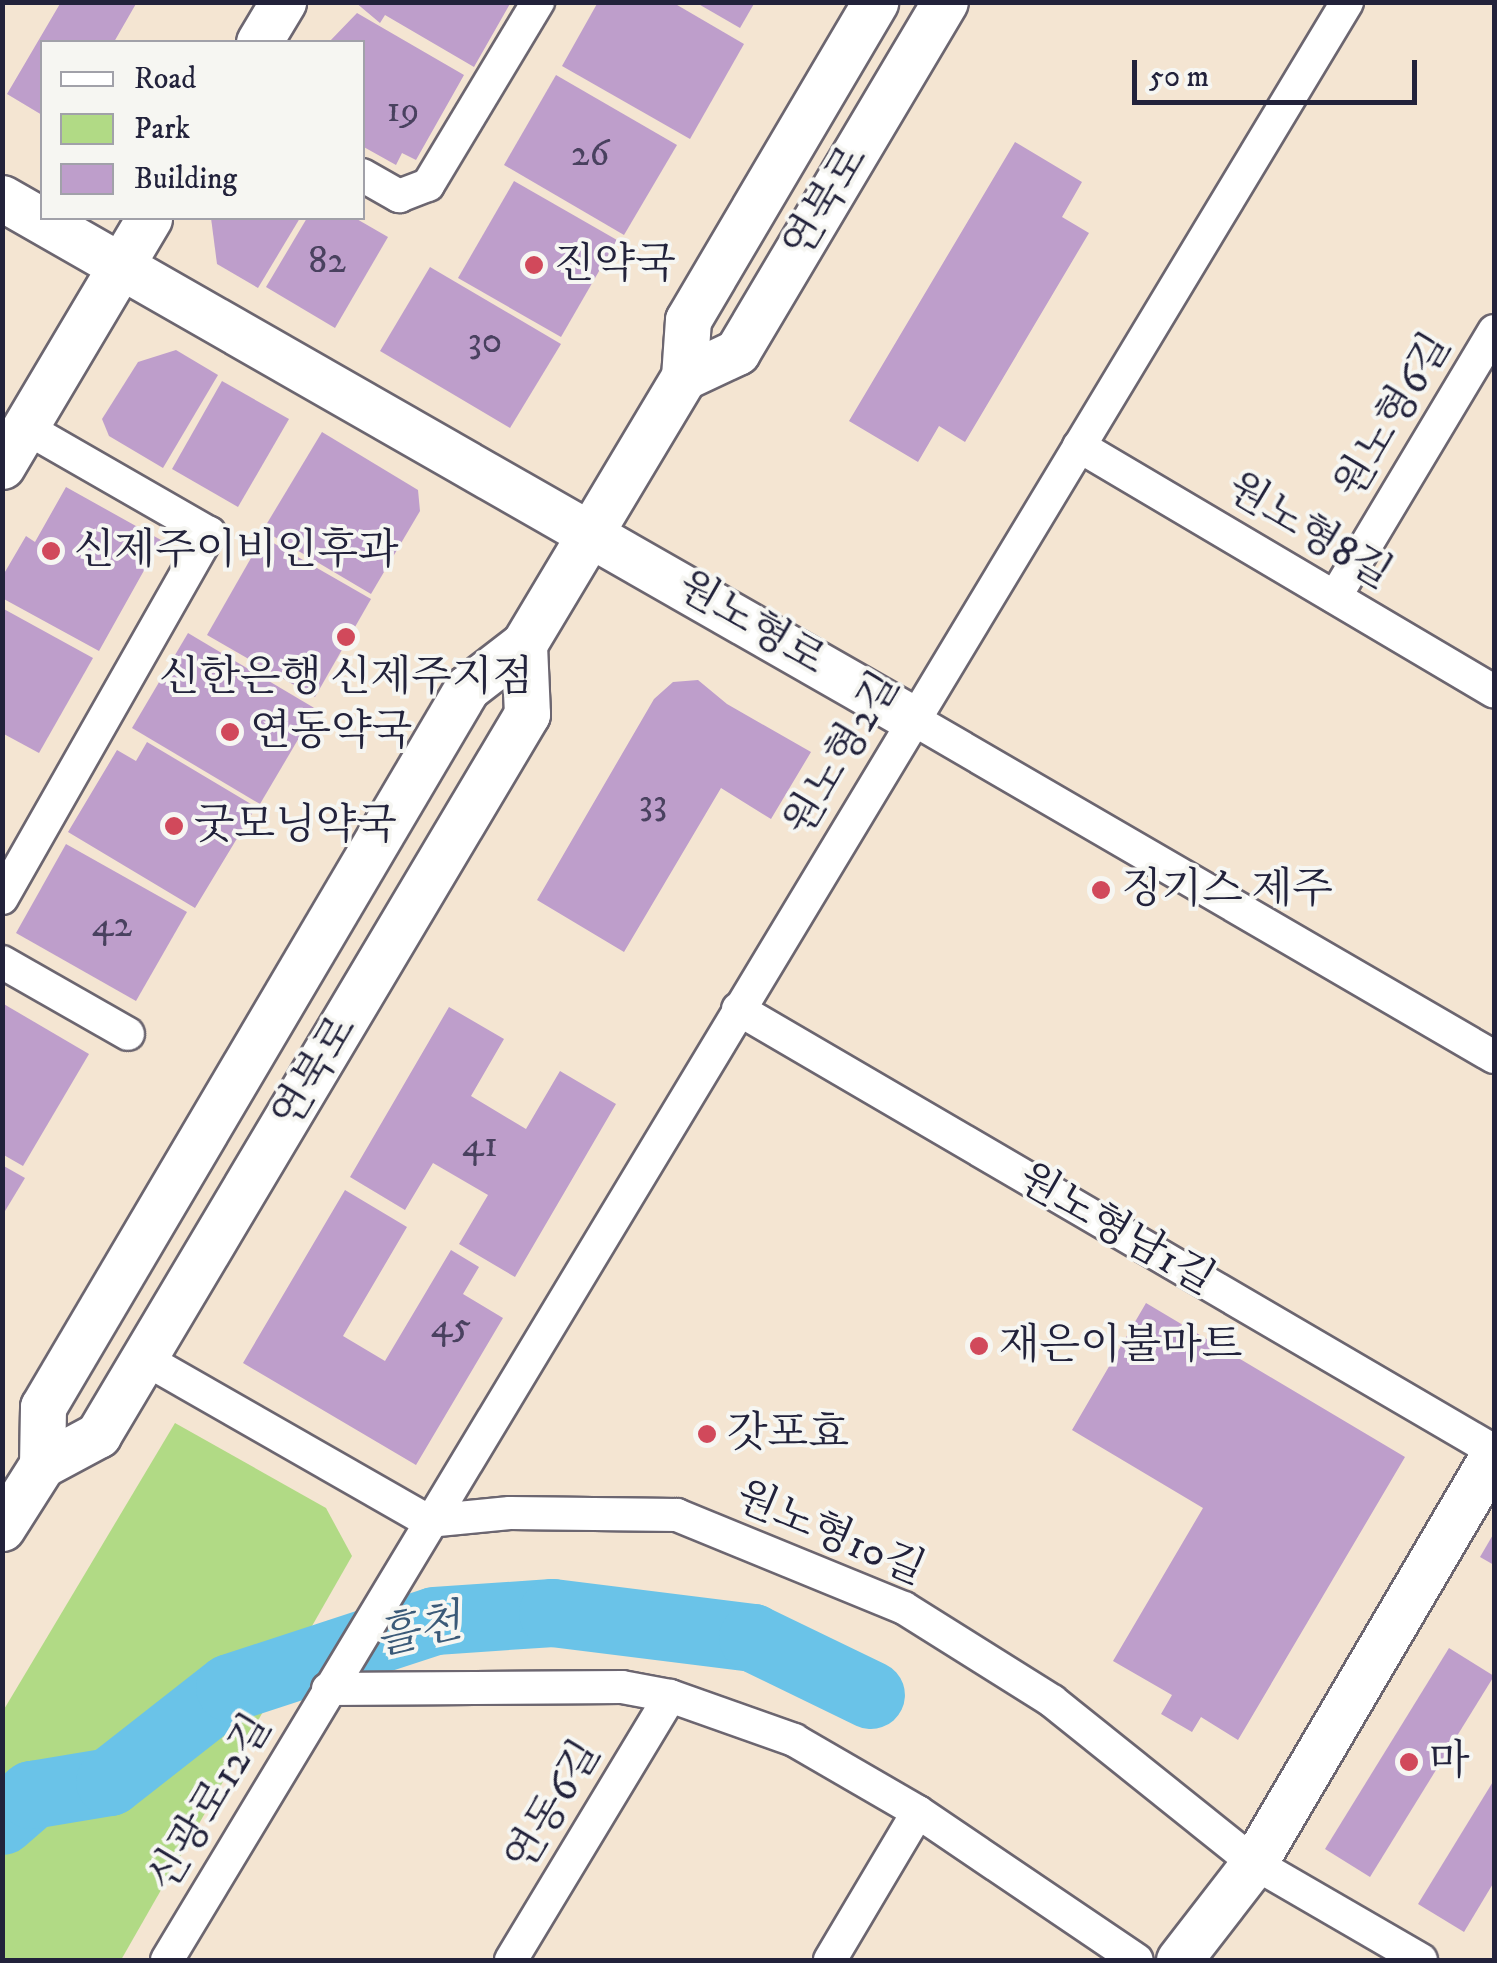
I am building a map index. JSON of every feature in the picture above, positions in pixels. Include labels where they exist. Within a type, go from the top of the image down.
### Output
[{"type":"main road","points":[[260,40],[283,2]]},
{"type":"main road","name":"연북로","points":[[42,1465],[44,1407],[466,688],[524,644],[684,377],[688,320],[874,2]]},
{"type":"main road","name":"연북로","points":[[684,377],[736,352],[945,2]]},
{"type":"main road","name":"원노형로","points":[[2,198],[40,220]]},
{"type":"main road","name":"원노형로","points":[[40,220],[592,531],[913,720]]},
{"type":"main road","points":[[2,466],[148,220]]},
{"type":"main road","name":"연북로","points":[[2,1528],[42,1465],[98,1435],[528,714],[524,644]]},
{"type":"main road","name":"원노형남1길","points":[[1179,1960],[1254,1863],[1494,1452]]},
{"type":"street","points":[[365,177],[400,196],[428,185],[538,2]]},
{"type":"street","name":"원노형2길","points":[[420,1535],[1347,2]]},
{"type":"street","name":"원노형6길","points":[[1334,597],[1494,331]]},
{"type":"street","points":[[2,898],[209,534],[25,427]]},
{"type":"street","name":"원노형8길","points":[[1080,446],[1494,691]]},
{"type":"street","name":"원노형로","points":[[913,720],[1494,1057]]},
{"type":"street","points":[[2,962],[128,1034]]},
{"type":"street","name":"원노형남1길","points":[[738,1008],[1494,1452]]},
{"type":"street","points":[[145,1359],[420,1535]]},
{"type":"street","name":"원노형10길","points":[[420,1535],[510,1513],[677,1515],[904,1608],[1052,1702],[1254,1863],[1420,1960]]},
{"type":"street","name":"신광로12길","points":[[167,1960],[420,1535]]},
{"type":"street","points":[[337,1677],[622,1686],[670,1696],[794,1740],[918,1812],[1138,1960]]},
{"type":"street","name":"연동6길","points":[[512,1960],[670,1696]]},
{"type":"street","points":[[830,1960],[918,1812]]},
{"type":"green space","points":[[175,1423],[326,1508],[352,1556],[121,1960],[3,1960],[3,1711]]},
{"type":"building","points":[[61,2],[137,2],[115,40],[40,40],[40,114],[7,94]]},
{"type":"building","points":[[355,2],[511,2],[474,67],[385,15],[380,23]]},
{"type":"building","points":[[598,2],[672,2],[744,44],[690,139],[562,66]]},
{"type":"building","points":[[695,2],[755,2],[740,28]]},
{"type":"building","points":[[357,13],[464,75],[416,160],[402,153],[396,165],[365,148],[365,40],[331,40]]},
{"type":"building","points":[[556,75],[677,145],[624,235],[504,165]]},
{"type":"building","points":[[1015,142],[1082,182],[1062,217],[1089,233],[965,442],[939,426],[918,462],[849,421]]},
{"type":"building","points":[[514,181],[617,240],[561,337],[458,278]]},
{"type":"building","points":[[211,220],[299,220],[258,288],[217,264]]},
{"type":"building","points":[[306,220],[358,220],[388,237],[335,328],[266,287]]},
{"type":"building","points":[[430,267],[561,344],[510,428],[380,351]]},
{"type":"building","points":[[176,350],[218,375],[163,468],[109,436],[102,419],[138,362]]},
{"type":"building","points":[[222,381],[289,419],[238,507],[172,469]]},
{"type":"building","points":[[322,432],[418,490],[420,511],[371,594],[263,530]]},
{"type":"building","points":[[66,487],[161,540],[99,651],[2,598],[2,577],[26,536],[35,542]]},
{"type":"building","points":[[263,537],[371,599],[315,697],[207,635]]},
{"type":"building","points":[[2,608],[93,658],[39,753],[2,733]]},
{"type":"building","points":[[188,633],[316,709],[260,804],[132,728]]},
{"type":"building","points":[[698,680],[727,704],[811,752],[771,819],[721,788],[624,952],[537,900],[654,699],[673,682]]},
{"type":"building","points":[[147,742],[256,807],[195,908],[68,832],[117,750],[136,761]]},
{"type":"building","points":[[66,844],[187,912],[136,1001],[16,933]]},
{"type":"building","points":[[2,1003],[89,1054],[23,1166],[2,1154]]},
{"type":"building","points":[[449,1007],[504,1039],[471,1096],[526,1129],[560,1071],[616,1104],[515,1277],[459,1244],[488,1195],[433,1163],[405,1210],[350,1177]]},
{"type":"building","points":[[2,1165],[25,1178],[2,1216]]},
{"type":"building","points":[[345,1190],[407,1227],[343,1336],[385,1361],[451,1250],[479,1267],[463,1294],[503,1318],[416,1465],[243,1363]]},
{"type":"building","points":[[1146,1303],[1405,1457],[1238,1740],[1201,1717],[1192,1732],[1161,1714],[1172,1695],[1113,1661],[1203,1508],[1072,1430]]},
{"type":"building","points":[[1494,1533],[1494,1565],[1480,1557]]},
{"type":"building","name":"마","points":[[1449,1648],[1494,1676],[1370,1877],[1325,1849]]},
{"type":"building","points":[[1494,1780],[1494,1882],[1464,1932],[1418,1904]]},
{"type":"waterway","name":"흘천","points":[[2,1821],[32,1795],[110,1782],[230,1688],[435,1621],[553,1613],[753,1638],[871,1695]]},
{"type":"place","name":"진약국","points":[[534,265]]},
{"type":"place","name":"신제주이비인후과","points":[[51,551]]},
{"type":"place","name":"신한은행 신제주지점","points":[[346,637]]},
{"type":"place","name":"연동약국","points":[[230,732]]},
{"type":"place","name":"굿모닝약국","points":[[174,826]]},
{"type":"place","name":"징기스 제주","points":[[1101,890]]},
{"type":"place","name":"재은이불마트","points":[[979,1346]]},
{"type":"place","name":"갓포효","points":[[707,1434]]},
{"type":"place","name":"마","points":[[1409,1762]]}]
